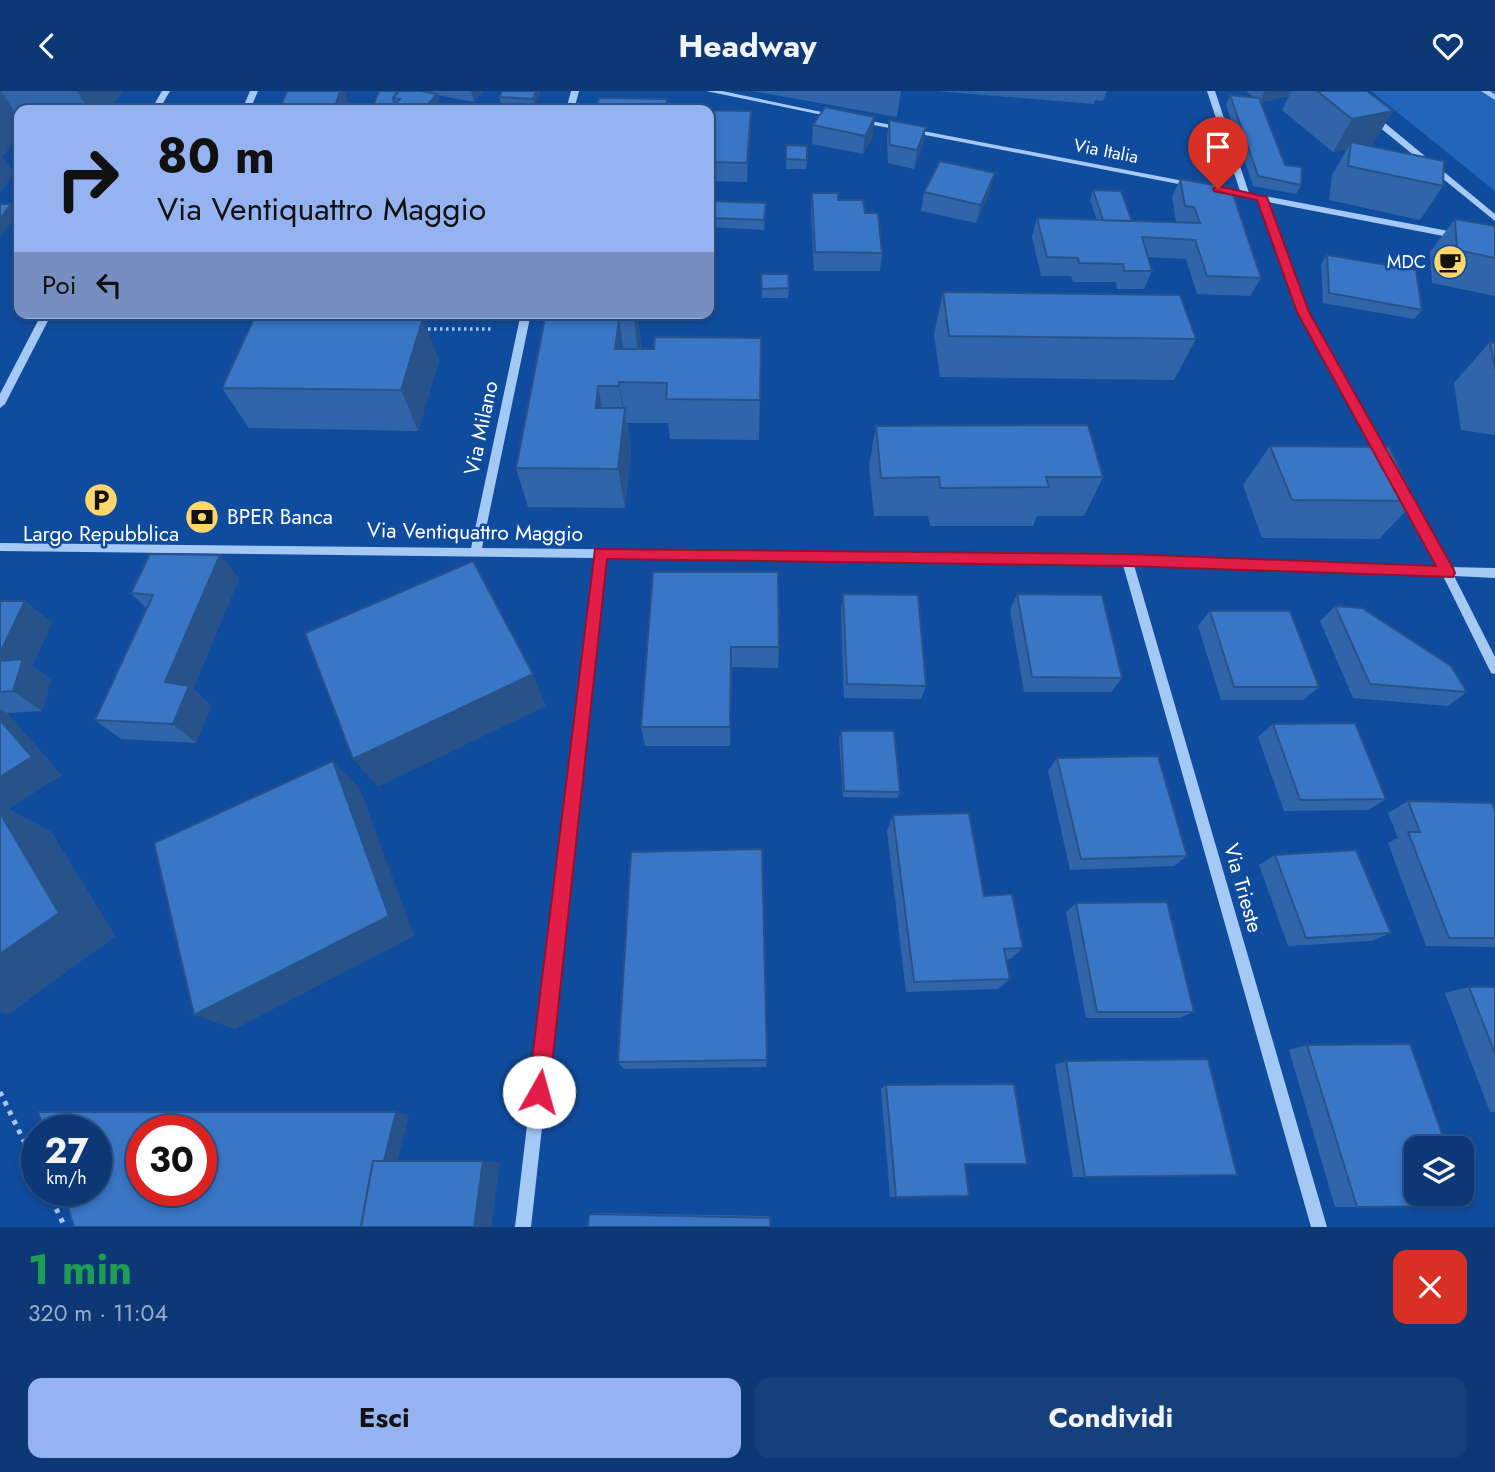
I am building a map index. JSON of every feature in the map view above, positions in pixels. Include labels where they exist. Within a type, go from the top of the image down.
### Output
[{"type":"street","name":"Via Italia","points":[[710,91],[1463,236]]},
{"type":"street","points":[[1211,91],[1245,194]]},
{"type":"street","points":[[1485,91],[1495,98]]},
{"type":"street","points":[[1360,108],[1495,218]]},
{"type":"street","points":[[1262,197],[1303,312],[1388,466]]},
{"type":"street","points":[[0,404],[44,319]]},
{"type":"street","name":"Via Milano","points":[[476,550],[524,319]]},
{"type":"street","points":[[1395,478],[1495,669]]},
{"type":"street","name":"Via Ventiquattro Maggio","points":[[0,547],[476,550],[1127,560],[1495,573]]},
{"type":"street","points":[[523,1227],[600,554]]},
{"type":"street","name":"Via Trieste","points":[[1127,560],[1319,1227]]},
{"type":"path","points":[[412,329],[522,328]]},
{"type":"path","points":[[0,1092],[21,1135]]},
{"type":"path","points":[[55,1206],[65,1227]]},
{"type":"shaded area","points":[[1371,91],[1495,91],[1495,191]]},
{"type":"building","points":[[287,91],[340,91],[336,105],[281,105]]},
{"type":"building","points":[[379,91],[398,91],[392,105],[373,105]]},
{"type":"building","points":[[399,91],[437,94],[427,105],[394,105],[400,99],[393,98]]},
{"type":"building","points":[[502,91],[536,91],[533,99],[499,97]]},
{"type":"building","points":[[1317,91],[1367,91],[1393,111],[1352,119]]},
{"type":"building","points":[[1230,95],[1259,98],[1285,165],[1302,167],[1301,185],[1258,176]]},
{"type":"building","points":[[599,98],[667,99],[666,105],[597,105]]},
{"type":"building","points":[[825,107],[875,117],[865,136],[813,125]]},
{"type":"building","points":[[714,110],[751,111],[747,163],[714,162]]},
{"type":"building","points":[[889,120],[926,127],[917,150],[890,145]]},
{"type":"building","points":[[1351,142],[1444,161],[1443,186],[1348,166]]},
{"type":"building","points":[[786,145],[807,146],[807,160],[786,159]]},
{"type":"building","points":[[940,161],[995,173],[981,205],[924,192]]},
{"type":"building","points":[[1180,179],[1231,188],[1261,278],[1207,276],[1195,240],[1142,237],[1152,271],[1124,271],[1123,264],[1079,263],[1078,258],[1047,257],[1037,218],[1200,223],[1194,207],[1185,206]]},
{"type":"building","points":[[1093,190],[1121,191],[1132,221],[1103,220]]},
{"type":"building","points":[[812,193],[838,193],[838,200],[863,200],[865,213],[878,213],[882,253],[815,252]]},
{"type":"building","points":[[714,201],[766,203],[764,220],[714,218]]},
{"type":"building","points":[[0,204],[11,204],[0,219]]},
{"type":"building","points":[[1455,219],[1495,226],[1495,258],[1457,250]]},
{"type":"building","points":[[1327,255],[1416,270],[1422,310],[1329,293]]},
{"type":"building","points":[[761,274],[788,274],[789,288],[762,289]]},
{"type":"building","points":[[943,292],[1180,295],[1196,339],[949,336]]},
{"type":"building","points":[[254,319],[423,319],[401,390],[222,388]]},
{"type":"building","points":[[545,319],[619,319],[615,349],[654,349],[655,337],[761,338],[760,400],[666,399],[667,383],[619,382],[619,386],[598,386],[596,408],[625,408],[618,469],[516,468]]},
{"type":"building","points":[[1490,342],[1495,343],[1495,369]]},
{"type":"building","points":[[1088,425],[1103,477],[1046,477],[1049,487],[940,488],[939,477],[881,478],[876,426]]},
{"type":"building","points":[[1270,446],[1389,447],[1415,501],[1292,500]]},
{"type":"building","points":[[150,554],[220,555],[165,682],[189,686],[173,724],[95,720],[153,595],[131,593]]},
{"type":"building","points":[[473,561],[533,674],[353,759],[305,633]]},
{"type":"building","points":[[653,572],[778,572],[779,647],[731,647],[730,727],[641,727]]},
{"type":"building","points":[[843,594],[918,595],[926,686],[847,684]]},
{"type":"building","points":[[1017,594],[1102,595],[1122,678],[1032,677]]},
{"type":"building","points":[[0,601],[25,601],[0,653]]},
{"type":"building","points":[[1335,606],[1362,608],[1451,666],[1467,692],[1370,684]]},
{"type":"building","points":[[1210,611],[1290,611],[1319,687],[1234,687]]},
{"type":"building","points":[[23,659],[13,691],[0,692],[0,661]]},
{"type":"building","points":[[0,720],[32,757],[0,777]]},
{"type":"building","points":[[1355,723],[1386,799],[1300,800],[1273,724]]},
{"type":"building","points":[[841,731],[894,731],[900,792],[844,791]]},
{"type":"building","points":[[1158,756],[1187,856],[1081,859],[1057,758]]},
{"type":"building","points":[[333,761],[389,916],[194,1015],[154,843]]},
{"type":"building","points":[[1408,801],[1492,803],[1495,810],[1495,938],[1449,938],[1408,832],[1420,832]]},
{"type":"building","points":[[0,813],[59,913],[0,954]]},
{"type":"building","points":[[969,813],[984,896],[1012,894],[1023,948],[1004,949],[1010,979],[914,982],[893,815]]},
{"type":"building","points":[[762,849],[767,1060],[618,1062],[631,852]]},
{"type":"building","points":[[1356,850],[1391,933],[1306,938],[1275,855]]},
{"type":"building","points":[[1167,902],[1194,1012],[1097,1012],[1076,903]]},
{"type":"building","points":[[1469,987],[1495,987],[1495,1054]]},
{"type":"building","points":[[1410,1044],[1443,1136],[1404,1136],[1404,1206],[1469,1206],[1357,1207],[1307,1045]]},
{"type":"building","points":[[1208,1059],[1237,1175],[1085,1177],[1066,1061]]},
{"type":"building","points":[[1014,1084],[1027,1164],[965,1164],[969,1196],[896,1197],[886,1085]]},
{"type":"building","points":[[38,1112],[396,1112],[384,1161],[373,1161],[361,1227],[74,1227],[68,1206],[112,1206],[112,1115],[39,1115]]},
{"type":"building","points":[[373,1161],[483,1161],[474,1227],[361,1227]]},
{"type":"building","points":[[589,1214],[770,1218],[770,1227],[588,1227]]},
{"type":"place","name":"MDC","points":[[1450,262]]},
{"type":"place","name":"Largo Repubblica","points":[[101,500]]},
{"type":"place","name":"BPER Banca","points":[[202,517]]},
{"type":"route","points":[[539,1092],[600,554],[1127,560],[1447,573],[1303,312],[1262,197],[1218,189]]}]
